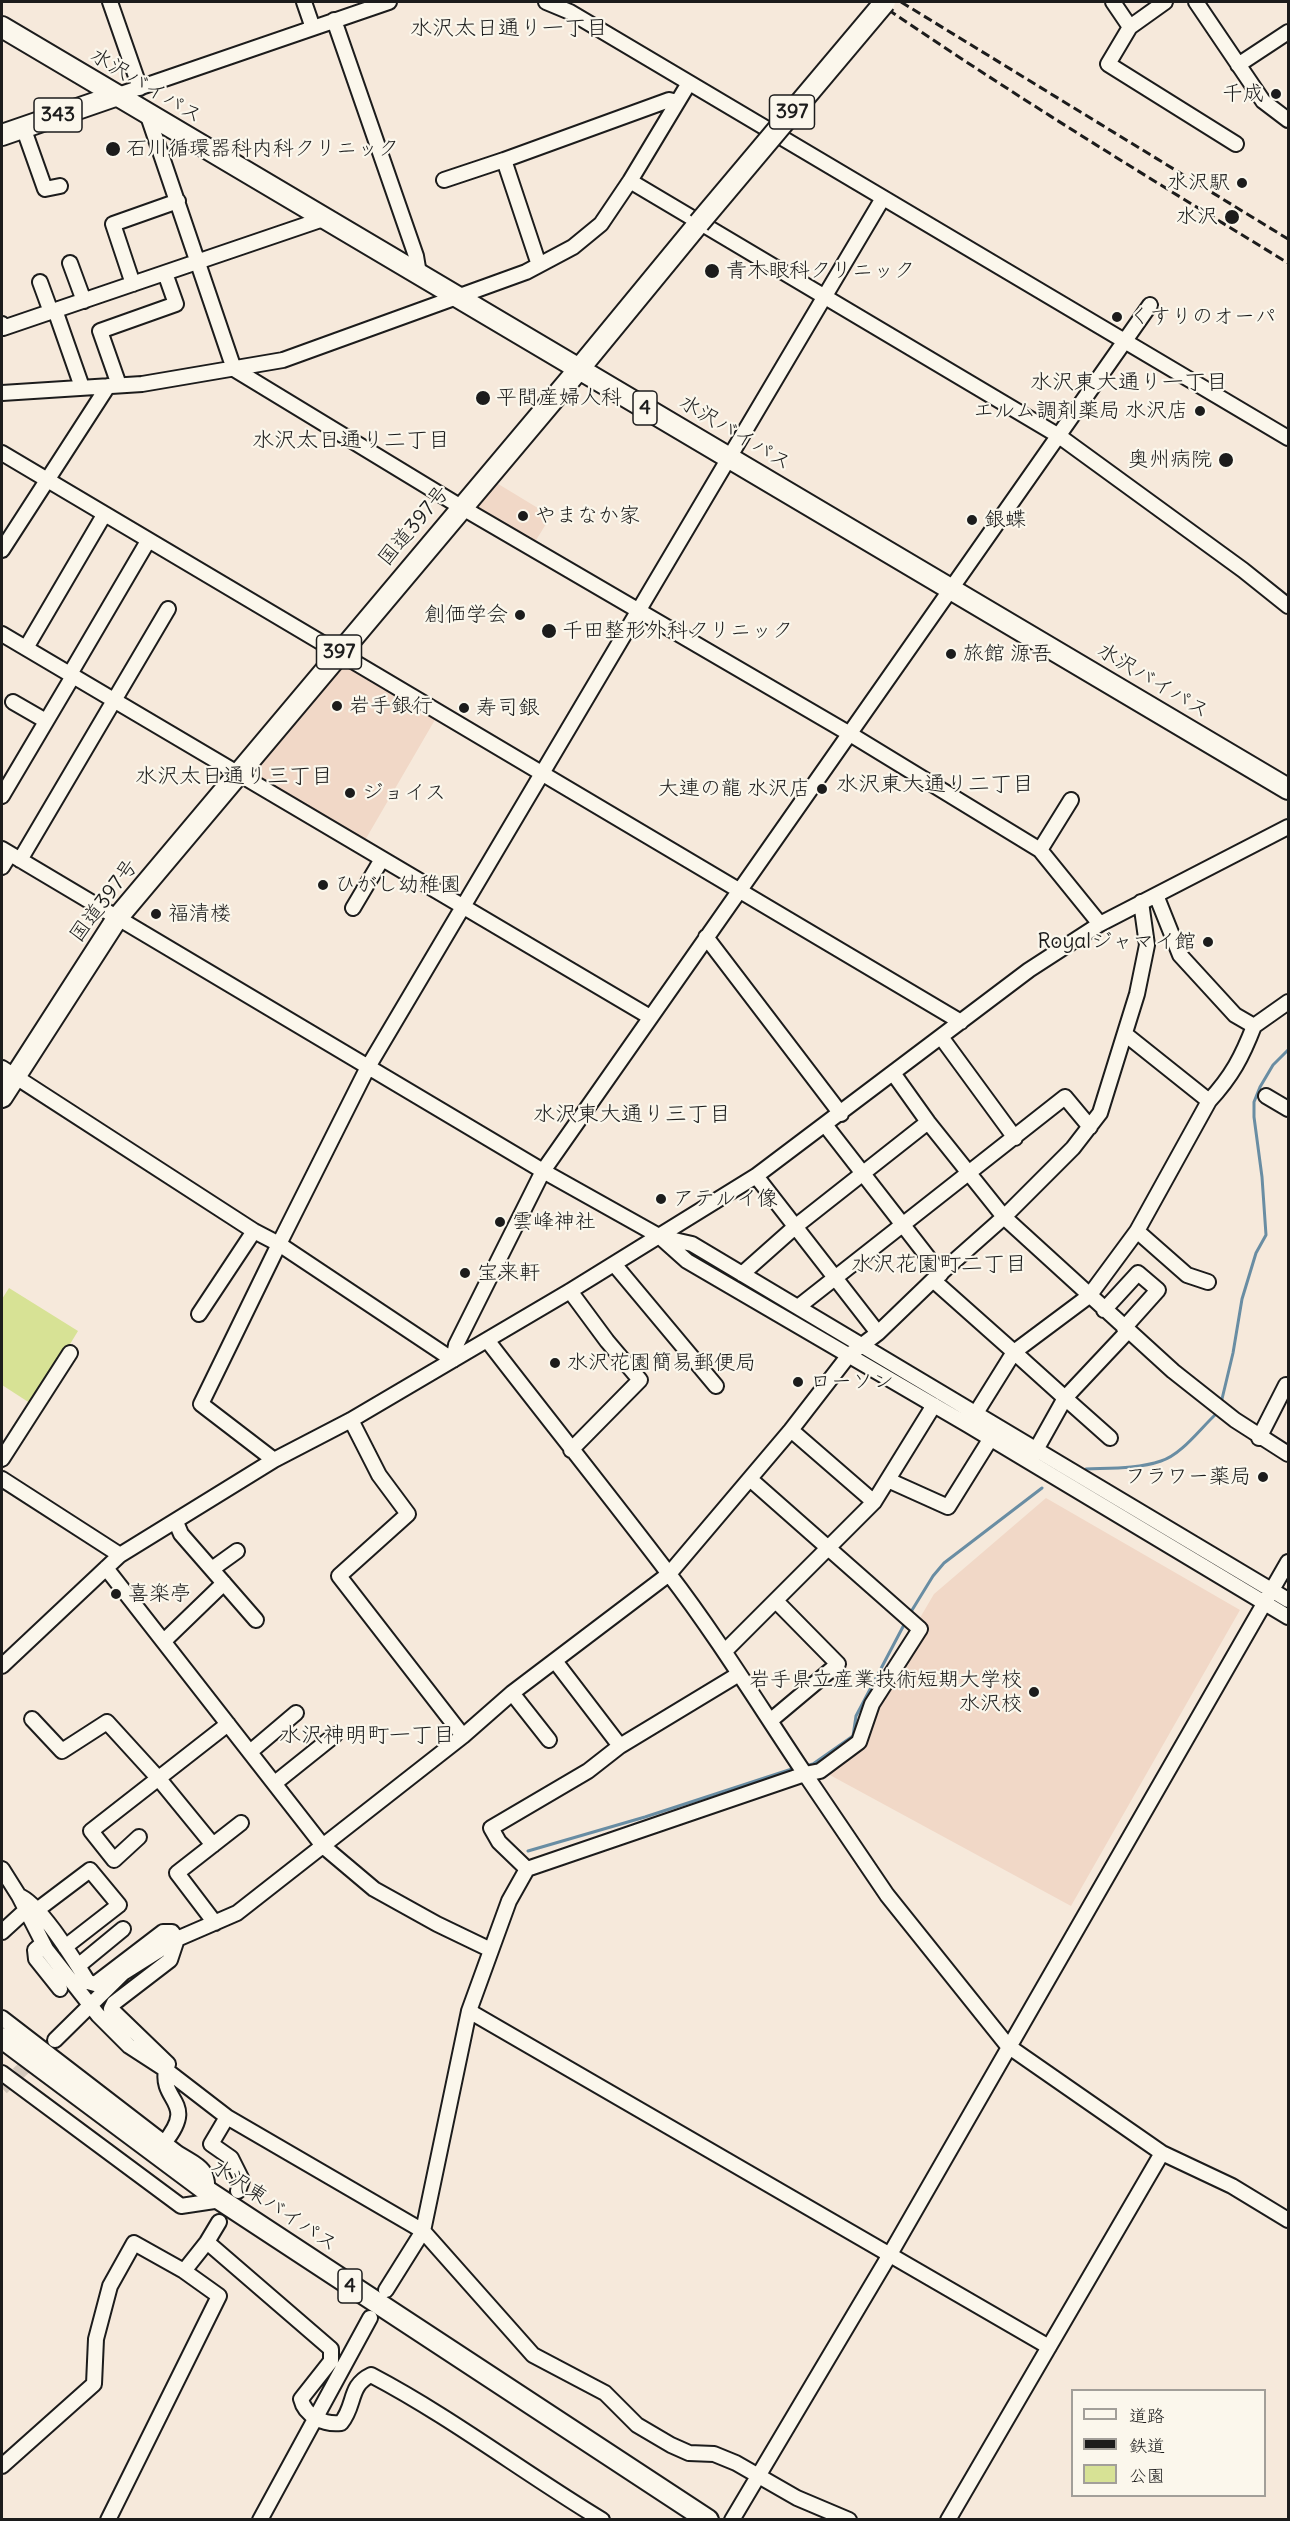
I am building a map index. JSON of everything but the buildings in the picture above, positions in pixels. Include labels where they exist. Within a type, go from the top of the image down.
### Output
[{"type":"highway","name":"国道397号","points":[[2,1097],[8,1072],[118,917],[885,2]]},
{"type":"highway","name":"水沢バイパス","points":[[2,27],[148,116],[326,218],[1288,789]]},
{"type":"highway","name":"343","points":[[2,135],[115,96]]},
{"type":"highway","name":"水沢東バイパス","points":[[2,2038],[222,2194],[708,2520]]},
{"type":"street","points":[[110,2],[140,88]]},
{"type":"street","points":[[303,2],[313,28]]},
{"type":"street","points":[[115,96],[313,28],[364,5],[389,2]]},
{"type":"street","points":[[546,2],[570,12],[1288,438]]},
{"type":"street","points":[[1113,2],[1130,27]]},
{"type":"street","points":[[1165,2],[1130,27],[1108,64],[1236,144]]},
{"type":"street","points":[[1196,2],[1263,101],[1288,120]]},
{"type":"street","points":[[334,20],[416,256],[419,274]]},
{"type":"street","points":[[1238,65],[1288,32]]},
{"type":"street","points":[[2,393],[142,384],[234,369],[306,353],[525,272],[573,247],[601,224],[630,181],[688,83]]},
{"type":"street","points":[[444,180],[669,100],[677,102]]},
{"type":"street","points":[[148,116],[234,369],[461,507],[850,734],[1040,850],[1100,924]]},
{"type":"street","points":[[23,127],[45,189],[60,186]]},
{"type":"street","points":[[504,160],[539,265]]},
{"type":"street","points":[[630,181],[1059,436],[1243,570],[1288,606]]},
{"type":"street","points":[[274,1460],[201,1404],[368,1067],[883,198]]},
{"type":"street","points":[[133,284],[113,224],[178,201]]},
{"type":"street","points":[[2,324],[3,328],[326,218]]},
{"type":"street","points":[[70,263],[84,301]]},
{"type":"street","points":[[2,550],[46,480],[113,386],[100,331],[176,304],[165,273]]},
{"type":"street","points":[[40,282],[82,387]]},
{"type":"street","points":[[453,1360],[456,1345],[543,1171],[1150,305]]},
{"type":"street","points":[[2,453],[337,654],[961,1022]]},
{"type":"street","points":[[26,648],[104,515]]},
{"type":"street","points":[[2,796],[148,541]]},
{"type":"street","points":[[2,867],[114,701],[168,609]]},
{"type":"street","points":[[2,634],[650,1017]]},
{"type":"street","points":[[13,702],[46,721]]},
{"type":"street","points":[[1040,850],[1071,800]]},
{"type":"street","points":[[2,1666],[120,1555],[274,1460],[351,1420],[488,1340],[756,1176],[826,1126],[1029,970],[1100,924],[1288,826]]},
{"type":"street","points":[[11,855],[543,1171],[659,1236],[687,1261],[934,1405],[972,1419],[991,1438],[1033,1456]]},
{"type":"street","points":[[353,908],[382,859]]},
{"type":"street","points":[[1156,895],[1180,955],[1235,1015],[1254,1026]]},
{"type":"street","points":[[55,2040],[123,1973],[177,1939],[237,1914],[463,1736],[555,1660],[669,1574],[750,1479],[849,1355],[878,1333],[1004,1217],[1073,1148],[1100,1113],[1137,994],[1147,945],[1141,902]]},
{"type":"street","points":[[706,937],[841,1114]]},
{"type":"street","points":[[972,1419],[1014,1352],[1089,1296],[1137,1231],[1209,1101],[1226,1082],[1240,1060],[1254,1026],[1288,1002]]},
{"type":"street","points":[[1125,1034],[1209,1101]]},
{"type":"street","points":[[941,1037],[1015,1138]]},
{"type":"street","points":[[8,1072],[254,1231],[279,1244],[453,1360]]},
{"type":"street","points":[[893,1073],[928,1122],[1004,1217],[1173,1371],[1259,1438],[1288,1454]]},
{"type":"street","points":[[1266,1096],[1288,1109]]},
{"type":"street","points":[[798,1308],[1065,1097],[1090,1127]]},
{"type":"street","points":[[742,1274],[796,1226],[928,1122]]},
{"type":"street","points":[[826,1126],[903,1226],[937,1277],[1014,1352],[1110,1438]]},
{"type":"street","points":[[756,1176],[878,1333]]},
{"type":"street","points":[[199,1314],[254,1231]]},
{"type":"street","points":[[1137,1231],[1187,1275],[1208,1282]]},
{"type":"street","points":[[659,1236],[693,1244],[862,1346],[972,1419],[1268,1597],[1288,1617]]},
{"type":"street","points":[[614,1264],[716,1386]]},
{"type":"street","points":[[1033,1456],[1065,1398],[1126,1330],[1158,1290],[1138,1274],[1104,1310]]},
{"type":"street","points":[[570,1291],[607,1341],[640,1380],[571,1450]]},
{"type":"street","points":[[488,1340],[669,1574],[725,1651],[887,1896],[1008,2046],[1162,2153],[1232,2186],[1288,2220]]},
{"type":"street","points":[[2,1459],[70,1353]]},
{"type":"street","points":[[1259,1438],[1286,1385]]},
{"type":"street","points":[[725,1651],[830,1549],[874,1502],[934,1405]]},
{"type":"street","points":[[351,1420],[379,1475],[408,1514],[339,1576],[463,1736]]},
{"type":"street","points":[[790,1430],[874,1502]]},
{"type":"street","points":[[888,1480],[948,1507],[991,1438]]},
{"type":"street","points":[[2,1479],[120,1555]]},
{"type":"street","points":[[386,2290],[423,2231],[469,2011],[509,1901],[527,1869],[805,1774],[820,1771],[859,1742],[872,1704],[920,1629],[750,1479]]},
{"type":"street","points":[[176,1522],[181,1534],[256,1620]]},
{"type":"street","points":[[212,1569],[237,1551]]},
{"type":"street","points":[[732,2520],[889,2256],[1288,1562]]},
{"type":"street","points":[[106,1568],[323,1846],[374,1889],[437,1924],[491,1950]]},
{"type":"street","points":[[164,1641],[224,1583]]},
{"type":"street","points":[[1268,1597],[1288,1600]]},
{"type":"street","points":[[770,1721],[838,1664],[776,1601]]},
{"type":"street","points":[[555,1660],[620,1746]]},
{"type":"street","points":[[527,1869],[499,1842],[490,1828],[588,1771],[620,1746],[739,1674]]},
{"type":"street","points":[[512,1694],[549,1740]]},
{"type":"street","points":[[250,1752],[296,1713]]},
{"type":"street","points":[[32,1719],[62,1751],[107,1722],[159,1779],[213,1845]]},
{"type":"street","points":[[139,1837],[114,1860],[92,1831],[228,1725]]},
{"type":"street","points":[[274,1784],[335,1735]]},
{"type":"street","points":[[215,1923],[177,1873],[241,1823]]},
{"type":"street","points":[[2,1869],[19,1896],[25,1898],[32,1910],[65,1947],[88,1983],[95,1984],[163,1932],[172,1932],[177,1939]]},
{"type":"street","points":[[2,1932],[90,1870],[118,1905],[65,1947]]},
{"type":"street","points":[[32,1910],[43,1943],[91,2005],[129,2046],[166,2070],[227,2117],[423,2231],[533,2355],[605,2393],[637,2425],[671,2445],[689,2453],[714,2454],[820,2509],[849,2520]]},
{"type":"street","points":[[78,1966],[123,1929]]},
{"type":"street","points":[[164,2143],[179,2118],[179,2107],[164,2081],[168,2064],[111,2009],[114,2003],[170,1959],[177,1939]]},
{"type":"street","points":[[43,1943],[35,1950],[36,1959],[60,1989]]},
{"type":"street","points":[[469,2011],[1049,2347]]},
{"type":"street","points":[[2,2018],[164,2143],[204,2170],[222,2194]]},
{"type":"street","points":[[2,2073],[182,2206],[222,2194],[242,2180],[231,2158],[211,2144],[227,2117]]},
{"type":"street","points":[[948,2520],[1162,2153]]},
{"type":"street","points":[[184,2271],[207,2242],[219,2222]]},
{"type":"street","points":[[207,2242],[330,2349],[331,2361],[302,2399],[303,2406],[315,2417],[330,2425],[341,2423],[350,2413],[355,2390],[361,2380],[371,2375],[423,2405],[544,2486],[602,2520]]},
{"type":"street","points":[[2,2466],[94,2384],[96,2339],[110,2286],[134,2243],[184,2271],[219,2296],[108,2520]]},
{"type":"street","points":[[260,2520],[370,2318]]},
{"type":"shaded area","points":[[495,482],[551,516],[533,545],[470,508]]},
{"type":"shaded area","points":[[342,662],[436,718],[364,842],[248,773]]},
{"type":"shaded area","name":"岩手県立産業技術短期大学校 水沢校","points":[[1046,1498],[1240,1610],[1071,1906],[828,1774],[934,1594]]},
{"type":"green space","points":[[9,1288],[78,1331],[33,1405],[2,1385],[2,1299]]},
{"type":"waterway","points":[[1222,1399],[1242,1299],[1256,1253],[1266,1235],[1254,1102],[1273,1065],[1288,1050]]},
{"type":"waterway","points":[[1086,1469],[1133,1467],[1161,1461],[1183,1448],[1215,1415]]},
{"type":"waterway","points":[[909,1615],[933,1576],[944,1563],[1042,1488]]},
{"type":"waterway","points":[[804,1766],[813,1764],[853,1736],[856,1716],[906,1621]]},
{"type":"waterway","points":[[528,1851],[645,1817],[795,1768]]},
{"type":"tunnel","points":[[2,2088],[38,2055]]},
{"type":"railway","points":[[877,2],[1029,103],[1288,263]]},
{"type":"railway","points":[[901,2],[1288,239]]},
{"type":"place","name":"千成","points":[[1276,94]]},
{"type":"place","name":"石川循環器科内科クリニック","points":[[113,149]]},
{"type":"place","name":"水沢駅","points":[[1242,183]]},
{"type":"place","name":"水沢","points":[[1232,217]]},
{"type":"place","name":"青木眼科クリニック","points":[[712,271]]},
{"type":"place","name":"くすりのオーパ","points":[[1117,317]]},
{"type":"place","name":"平間産婦人科","points":[[483,398]]},
{"type":"place","name":"エルム調剤薬局 水沢店","points":[[1200,411]]},
{"type":"place","name":"奥州病院","points":[[1226,460]]},
{"type":"place","name":"やまなか家","points":[[523,516]]},
{"type":"place","name":"銀蝶","points":[[972,520]]},
{"type":"place","name":"創価学会","points":[[520,615]]},
{"type":"place","name":"千田整形外科クリニック","points":[[549,631]]},
{"type":"place","name":"旅館 源吾","points":[[951,654]]},
{"type":"place","name":"岩手銀行","points":[[337,706]]},
{"type":"place","name":"寿司銀","points":[[464,708]]},
{"type":"place","name":"大連の龍 水沢店","points":[[822,789]]},
{"type":"place","name":"ジョイス","points":[[350,793]]},
{"type":"place","name":"ひがし幼稚園","points":[[323,885]]},
{"type":"place","name":"福清楼","points":[[156,914]]},
{"type":"place","name":"Royalジャマイ館","points":[[1208,942]]},
{"type":"place","name":"アテルイ像","points":[[661,1199]]},
{"type":"place","name":"雲峰神社","points":[[500,1222]]},
{"type":"place","name":"宝来軒","points":[[465,1273]]},
{"type":"place","name":"水沢花園簡易郵便局","points":[[555,1363]]},
{"type":"place","name":"ローソン","points":[[798,1382]]},
{"type":"place","name":"フラワー薬局","points":[[1263,1477]]},
{"type":"place","name":"喜楽亭","points":[[116,1594]]},
{"type":"place","name":"岩手県立産業技術短期大学校 水沢校","points":[[1034,1692]]},
{"type":"district","name":"水沢太日通り一丁目","points":[[509,29]]},
{"type":"district","name":"水沢東大通り一丁目","points":[[1129,383]]},
{"type":"district","name":"水沢太日通り二丁目","points":[[351,441]]},
{"type":"district","name":"水沢太日通り三丁目","points":[[234,777]]},
{"type":"district","name":"水沢東大通り二丁目","points":[[935,785]]},
{"type":"district","name":"水沢東大通り三丁目","points":[[632,1115]]},
{"type":"district","name":"水沢花園町二丁目","points":[[939,1265]]},
{"type":"district","name":"水沢神明町一丁目","points":[[367,1736]]}]
